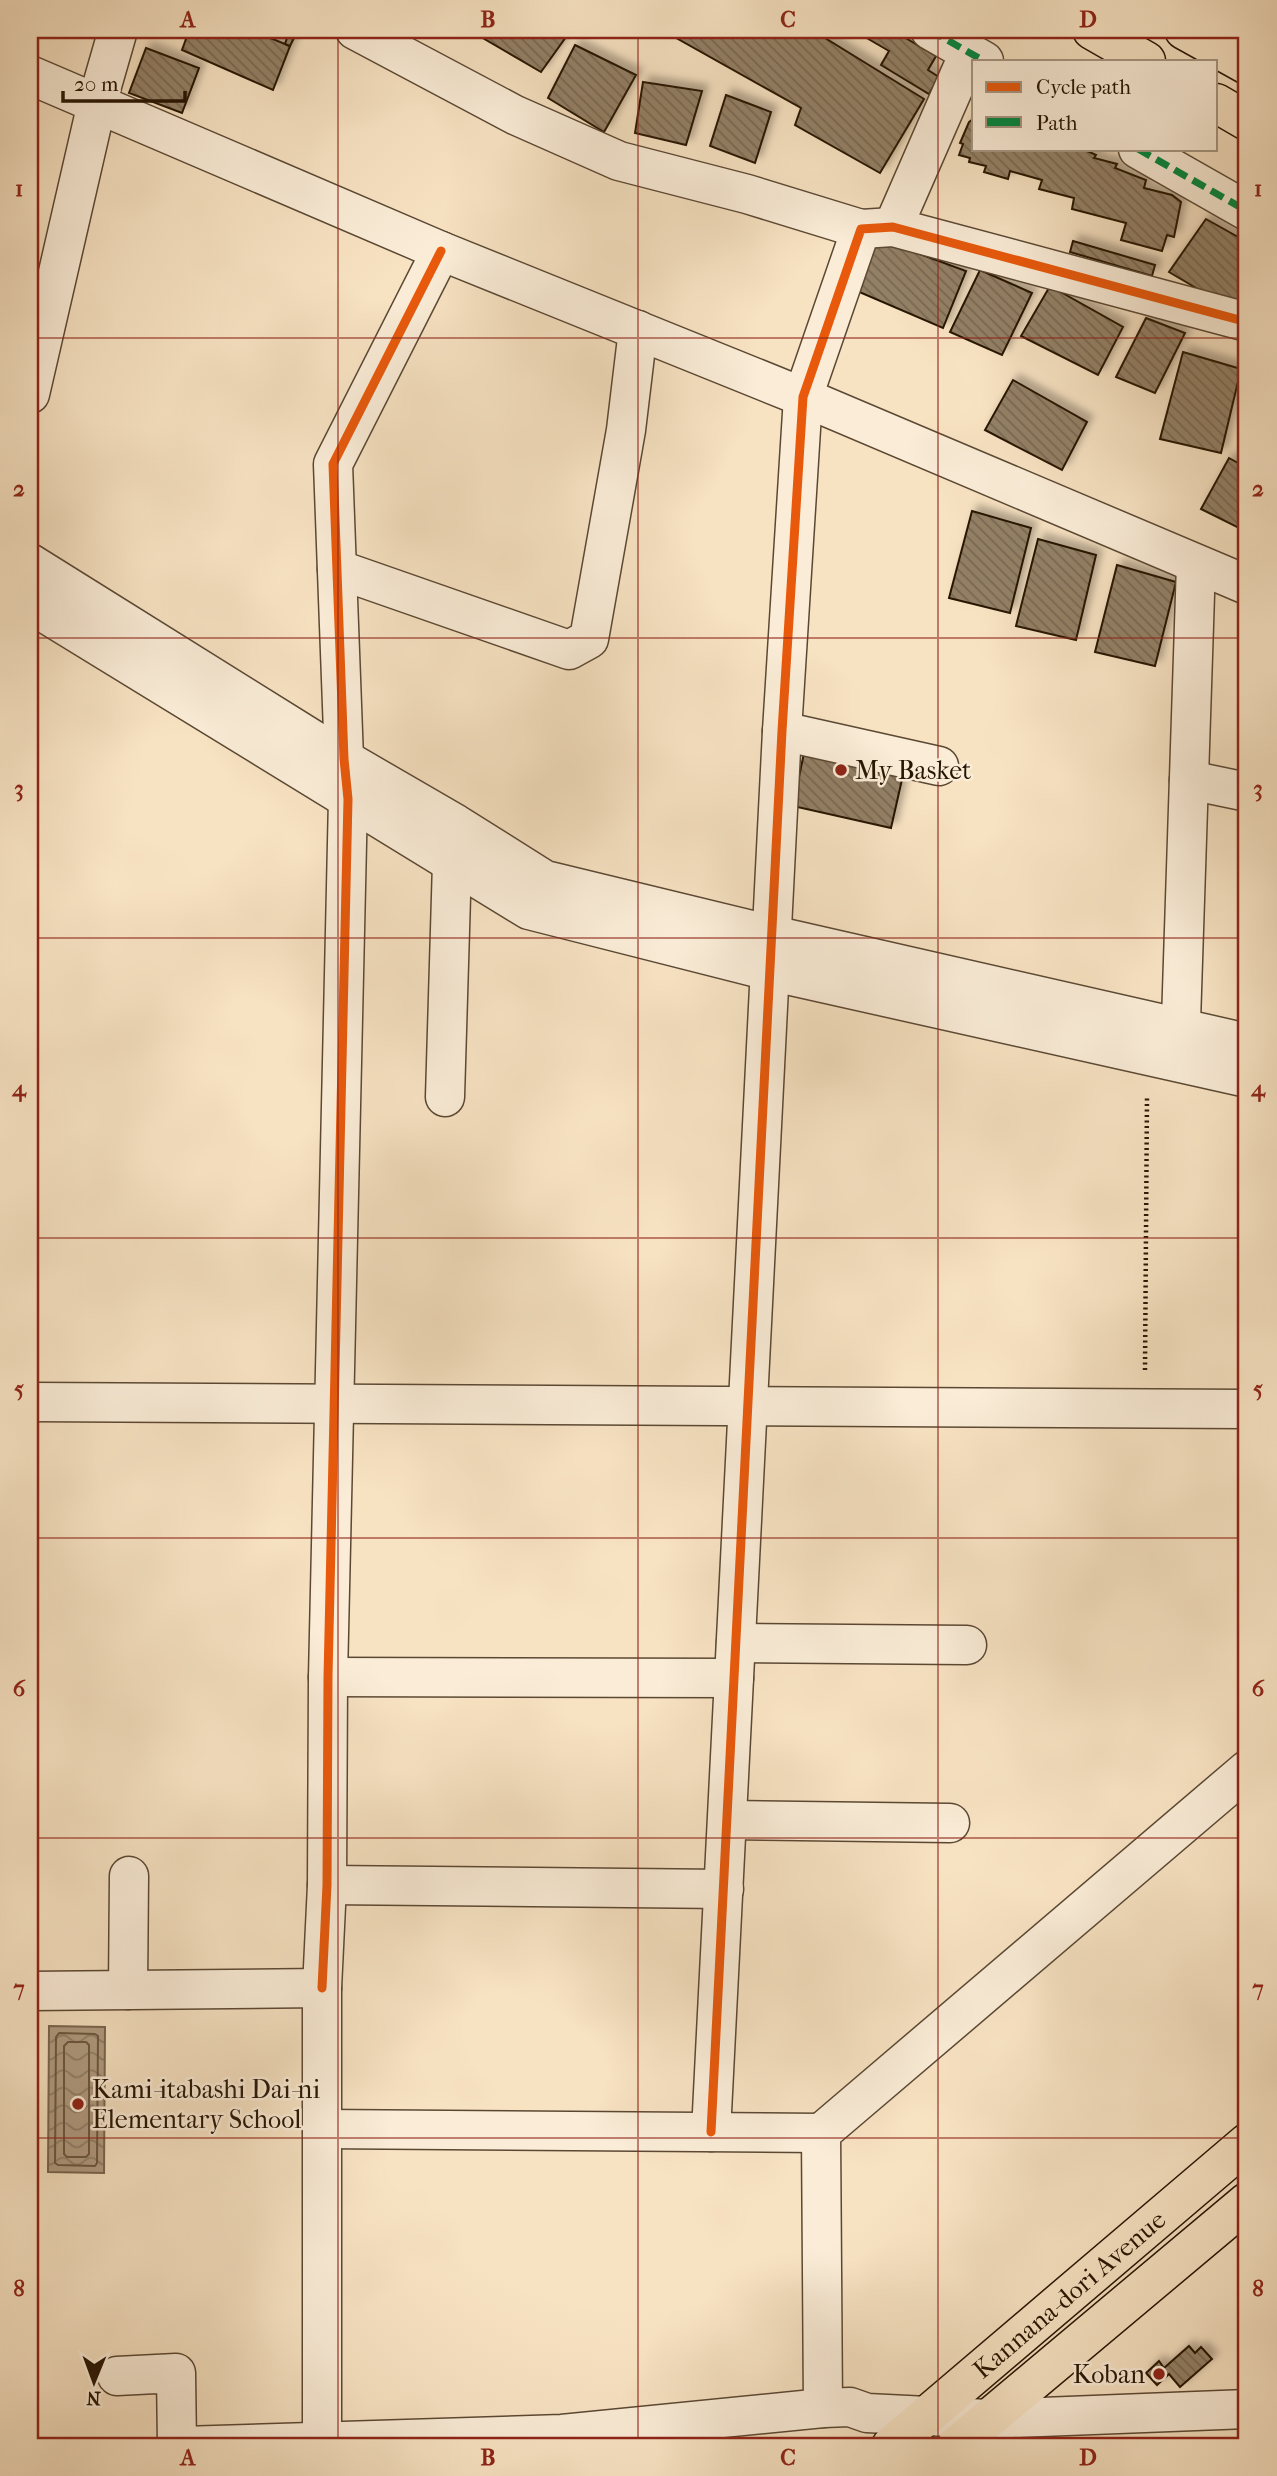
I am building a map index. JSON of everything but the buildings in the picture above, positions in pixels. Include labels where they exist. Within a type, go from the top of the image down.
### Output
[{"type":"main road","points":[[1092,30],[1144,60]]},
{"type":"main road","points":[[1184,30],[1247,65]]},
{"type":"main road","points":[[1218,104],[1247,121]]},
{"type":"main road","name":"Kannana-dori Avenue","points":[[891,2446],[1247,2143]]},
{"type":"main road","name":"Kannana-dori Avenue","points":[[956,2446],[1247,2202]]},
{"type":"street","points":[[30,394],[97,103],[118,30]]},
{"type":"street","points":[[355,30],[515,115],[619,161],[1247,322]]},
{"type":"street","points":[[930,30],[977,57]]},
{"type":"street","points":[[711,2133],[746,1405],[782,730],[803,397],[877,228],[972,66]]},
{"type":"street","points":[[30,75],[441,251],[803,397],[1247,585]]},
{"type":"street","points":[[1140,150],[1247,211]]},
{"type":"street","points":[[323,2444],[322,1988],[327,1885],[328,1677],[348,799],[344,759],[333,464],[441,251]]},
{"type":"street","points":[[337,569],[569,650],[589,639],[625,430],[638,330]]},
{"type":"street","points":[[30,563],[344,759],[545,880],[770,953]]},
{"type":"street","points":[[1169,1049],[1189,780],[1196,564]]},
{"type":"street","points":[[30,604],[530,910],[770,953],[1169,1049],[1247,1079]]},
{"type":"street","points":[[782,730],[939,766]]},
{"type":"street","points":[[1189,780],[1247,792]]},
{"type":"street","points":[[445,1097],[452,863]]},
{"type":"street","points":[[1169,1049],[1247,1043]]},
{"type":"street","points":[[30,1402],[1247,1409]]},
{"type":"street","points":[[328,1677],[735,1661],[967,1645]]},
{"type":"street","points":[[322,2129],[821,2133],[1247,1770]]},
{"type":"street","points":[[727,1820],[950,1823]]},
{"type":"street","points":[[128,1990],[129,1876]]},
{"type":"street","points":[[327,1885],[724,1889]]},
{"type":"street","points":[[30,1991],[322,1988]]},
{"type":"street","points":[[821,2133],[822,2408]]},
{"type":"street","points":[[117,2376],[176,2373],[179,2446],[323,2444],[562,2434],[850,2407],[867,2413],[988,2419],[1247,2409]]},
{"type":"path","points":[[1145,1408],[1169,1049]]},
{"type":"water","points":[[49,2026],[105,2027],[104,2173],[48,2172]]},
{"type":"marked path","points":[[930,30],[982,60]]},
{"type":"marked path","points":[[1140,150],[1247,211]]},
{"type":"cycle path","points":[[711,2132],[782,731],[803,397],[861,229],[893,227],[1247,322]]},
{"type":"cycle path","points":[[322,1988],[327,1885],[328,1677],[348,799],[344,759],[333,464],[441,251]]},
{"type":"place","name":"My Basket","points":[[841,770]]},
{"type":"place","name":"Kami-itabashi Dai-ni Elementary School","points":[[78,2104]]},
{"type":"place","name":"Koban","points":[[1159,2374]]}]
